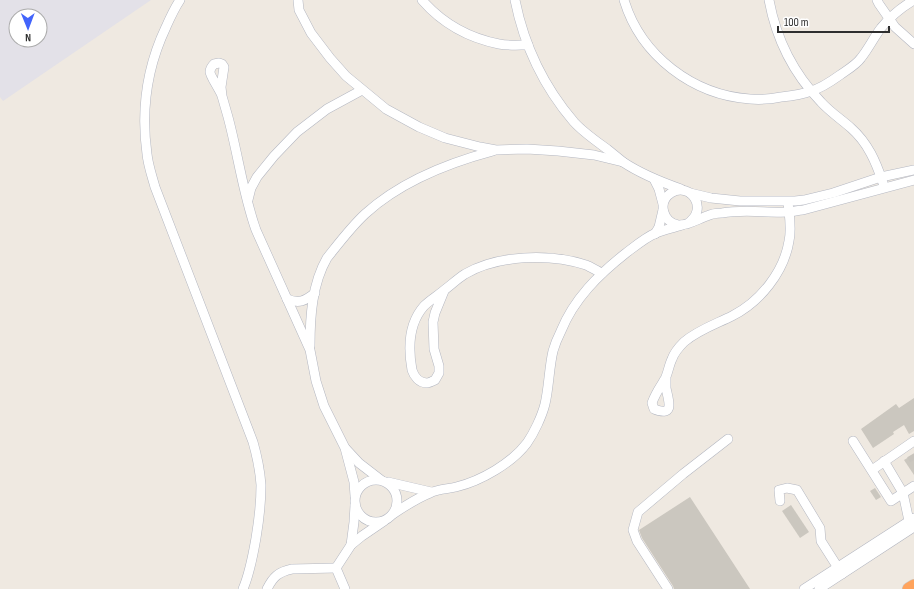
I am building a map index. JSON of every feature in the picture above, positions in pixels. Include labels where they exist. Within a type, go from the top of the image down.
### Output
[{"type":"highway","points":[[909,589],[914,586]]},
{"type":"street","points":[[180,0],[161,37],[152,62],[145,106],[144,131],[146,150],[155,187],[254,442],[261,484],[260,509],[254,548],[247,580],[243,589]]},
{"type":"street","points":[[422,0],[432,11],[462,32],[501,44],[528,45]]},
{"type":"street","points":[[515,0],[520,23],[535,64],[559,102],[575,122],[623,162],[654,179],[687,192],[694,197],[698,207],[692,221],[676,225],[667,219],[664,215],[659,189],[654,179]]},
{"type":"street","points":[[624,0],[635,26],[646,43],[653,52],[677,74],[701,87],[726,95],[750,99],[767,99],[791,96],[811,91],[839,77],[860,59],[889,19],[908,3],[914,0]]},
{"type":"street","points":[[769,0],[777,30],[785,51],[794,67],[811,91],[831,112],[860,136],[877,165],[885,187]]},
{"type":"street","points":[[877,0],[895,27],[914,44]]},
{"type":"street","points":[[296,2],[311,33],[346,76],[386,109],[419,127],[445,138],[496,150],[527,149],[558,151],[594,155],[623,162]]},
{"type":"street","points":[[248,202],[251,188],[257,177],[274,156],[297,132],[327,109],[362,90]]},
{"type":"street","points":[[222,96],[250,213],[256,230],[310,350]]},
{"type":"street","points":[[594,155],[599,143]]},
{"type":"street","points":[[470,144],[470,158]]},
{"type":"street","points":[[345,448],[358,463],[392,486],[396,492],[398,503],[390,518],[378,522],[371,522],[360,515],[356,509],[354,482],[345,448],[324,406],[316,381],[310,350],[310,328],[315,293],[322,266],[327,258],[364,215],[384,198],[416,179],[445,167],[496,150]]},
{"type":"street","points":[[655,234],[659,227],[665,199],[668,195],[678,190],[711,198],[740,201],[788,202],[804,200],[832,193],[882,177],[914,170]]},
{"type":"street","points":[[241,174],[257,177]]},
{"type":"street","points":[[393,514],[416,499],[431,492],[457,487],[479,479],[509,461],[520,451],[527,443],[534,430],[544,406],[553,351],[564,323],[579,298],[589,286],[632,248],[655,234],[709,215],[740,211],[788,212],[803,210],[914,180]]},
{"type":"street","points":[[666,378],[671,359],[686,340],[750,305],[770,284],[778,272],[789,241],[790,229],[788,202]]},
{"type":"street","points":[[444,290],[433,322],[434,349],[439,366],[439,373],[435,380],[427,383],[417,380],[413,372],[410,339],[416,319],[423,307],[432,299],[444,290],[464,275],[477,268],[497,262],[530,258],[560,259],[586,266],[602,273]]},
{"type":"street","points":[[287,299],[302,302],[315,293]]},
{"type":"street","points":[[668,589],[636,541],[633,530],[638,512],[728,439]]},
{"type":"street","points":[[853,441],[891,501],[914,486]]},
{"type":"street","points":[[872,470],[914,441]]},
{"type":"street","points":[[905,447],[911,456]]},
{"type":"street","points":[[804,589],[840,571],[913,525],[904,493],[884,461]]},
{"type":"street","points":[[351,545],[355,499],[357,490],[362,484],[374,479],[399,486],[431,492]]},
{"type":"street","points":[[780,501],[779,490],[787,488],[797,490],[820,528],[821,541],[840,571]]},
{"type":"street","points":[[336,568],[351,545],[385,520]]},
{"type":"street","points":[[267,589],[273,578],[280,572],[286,570],[336,568]]},
{"type":"street","points":[[336,568],[345,589]]},
{"type":"street","points":[[819,589],[840,571]]},
{"type":"shaded area","points":[[0,0],[151,0],[3,101],[0,97]]},
{"type":"building","points":[[914,398],[914,431],[909,434],[904,425],[893,432],[894,434],[873,448],[861,429],[896,404],[899,408]]},
{"type":"building","points":[[914,454],[914,475],[904,460]]},
{"type":"building","points":[[875,488],[881,497],[876,500],[870,491]]},
{"type":"building","points":[[690,497],[750,589],[674,589],[642,538],[639,530]]},
{"type":"building","points":[[791,505],[809,532],[800,538],[782,511]]},
{"type":"tunnel","points":[[911,455],[914,460]]}]
